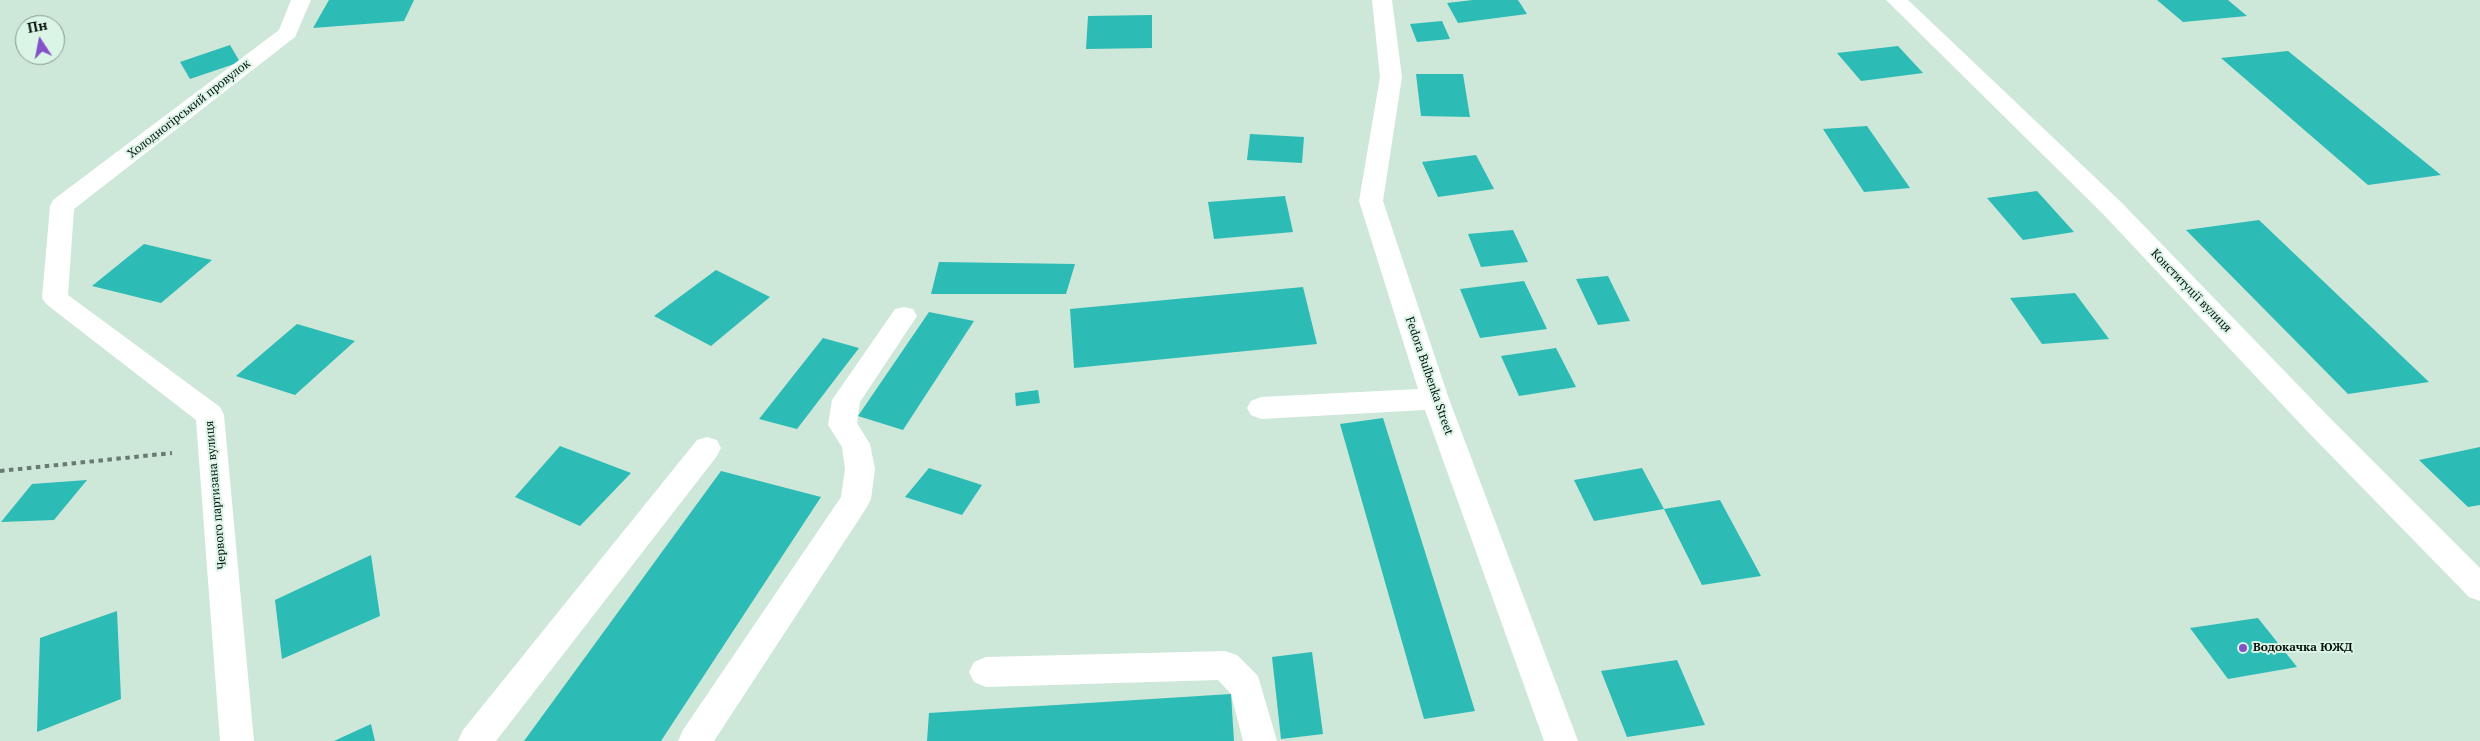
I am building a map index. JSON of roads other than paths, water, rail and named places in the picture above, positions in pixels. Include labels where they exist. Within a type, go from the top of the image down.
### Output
[{"type":"street","name":"Холодногірський провулок","points":[[62,206],[288,33],[301,0]]},
{"type":"street","name":"Fedora Bulbenka Street","points":[[1382,0],[1391,77],[1370,201],[1436,399],[1561,741]]},
{"type":"street","name":"Конституції вулиця","points":[[1896,0],[2112,208],[2318,424],[2480,588]]},
{"type":"street","name":"Червого партизана вулиця","points":[[62,206],[55,298],[210,415],[237,741]]},
{"type":"street","points":[[695,741],[856,499],[860,469],[856,444],[842,425],[846,400],[904,316]]},
{"type":"street","points":[[1261,408],[1436,399]]},
{"type":"street","points":[[475,741],[707,448]]},
{"type":"street","points":[[986,672],[1225,665],[1246,687],[1260,741]]},
{"type":"place","name":"Водокачка ЮЖД","points":[[2243,648]]}]
